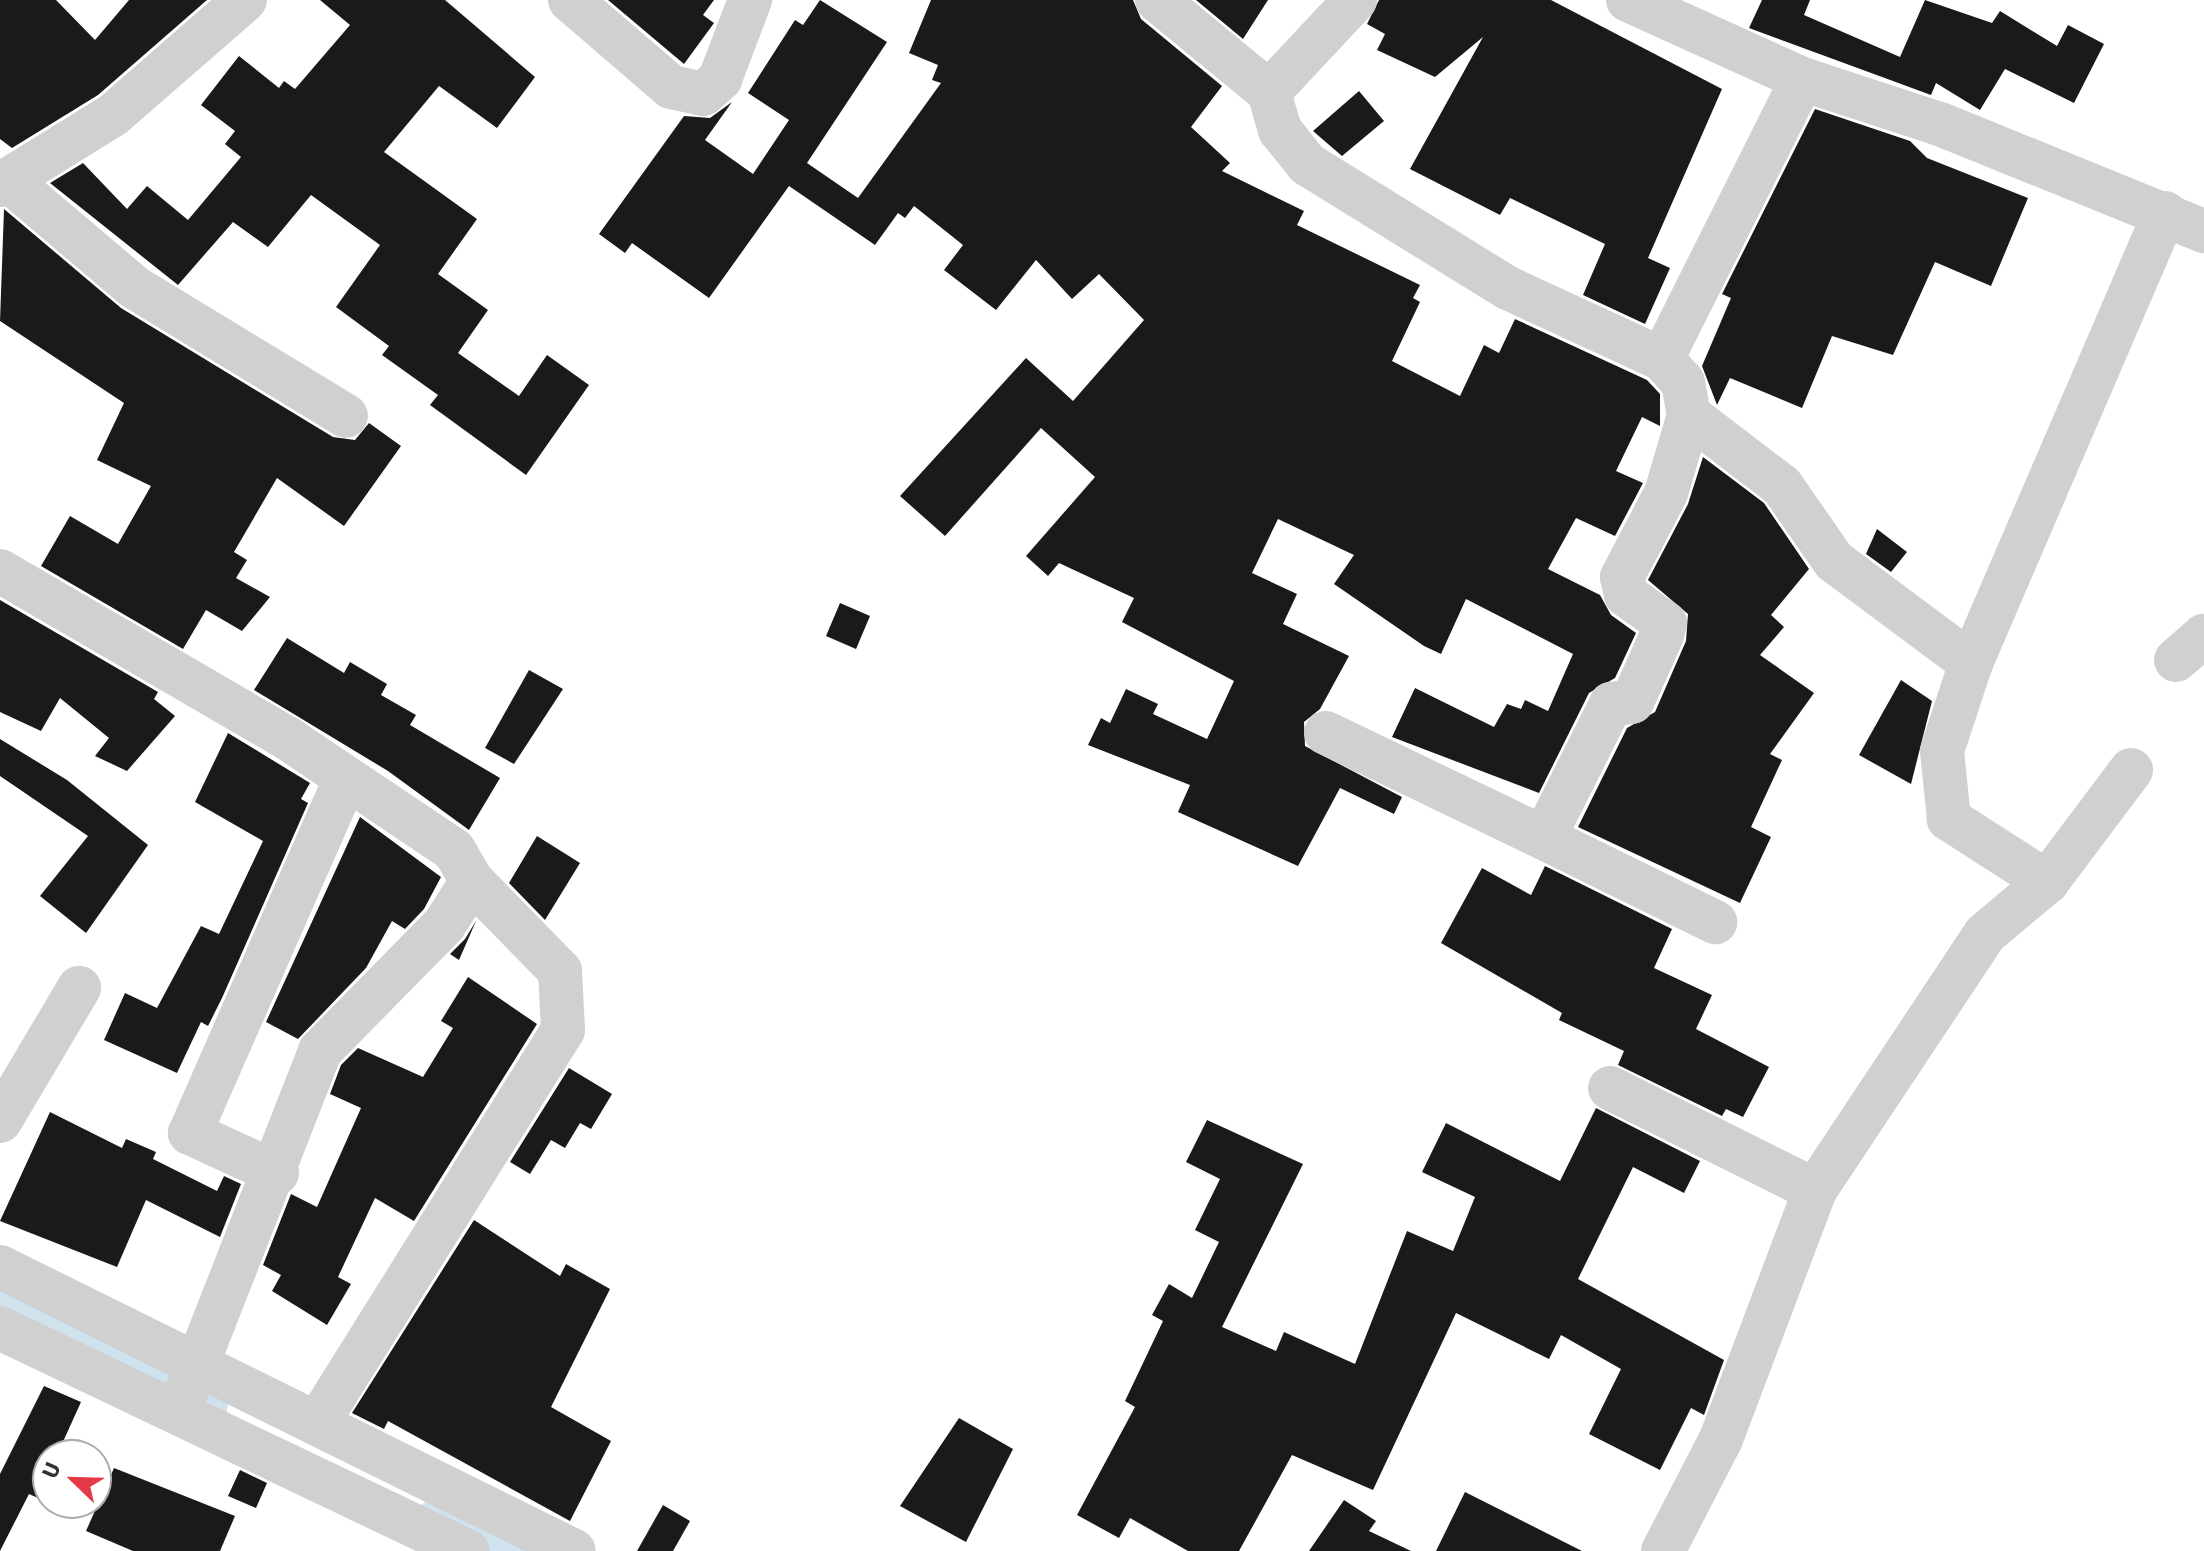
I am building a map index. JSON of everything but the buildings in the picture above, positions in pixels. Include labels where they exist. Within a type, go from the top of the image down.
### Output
[{"type":"street","points":[[245,0],[113,115],[4,183],[134,287],[346,416]]},
{"type":"street","points":[[570,0],[671,87],[703,94],[720,79],[750,0]]},
{"type":"street","points":[[1157,0],[1269,92],[1280,130],[1307,164],[1508,288],[1662,359],[1683,382],[1689,415],[1666,493],[1622,577],[1626,595],[1665,623],[1662,635],[1632,702],[1611,704],[1544,838]]},
{"type":"street","points":[[1269,92],[1355,0]]},
{"type":"street","points":[[1628,0],[1802,79],[2165,213],[2204,231]]},
{"type":"street","points":[[1662,359],[1802,79]]},
{"type":"street","points":[[2047,882],[1949,819],[1942,751],[1971,663],[2165,213]]},
{"type":"street","points":[[1689,415],[1782,486],[1834,561],[1971,663]]},
{"type":"street","points":[[0,571],[290,740],[345,780],[454,850],[472,881],[560,971],[563,1030],[317,1423]]},
{"type":"street","points":[[1326,733],[1715,922]]},
{"type":"street","points":[[1663,1551],[1721,1439],[1815,1190],[1985,934],[2047,882],[2131,770]]},
{"type":"street","points":[[277,1173],[190,1133],[345,780]]},
{"type":"street","points":[[190,1389],[332,1034],[444,925],[472,881]]},
{"type":"street","points":[[0,1121],[79,988]]},
{"type":"street","points":[[1610,1088],[1815,1190]]},
{"type":"street","points":[[0,1267],[190,1389],[467,1551]]},
{"type":"street","points":[[0,1328],[190,1389],[317,1423],[574,1551]]},
{"type":"waterway","points":[[0,1293],[208,1405]]},
{"type":"waterway","points":[[437,1518],[506,1551]]}]
